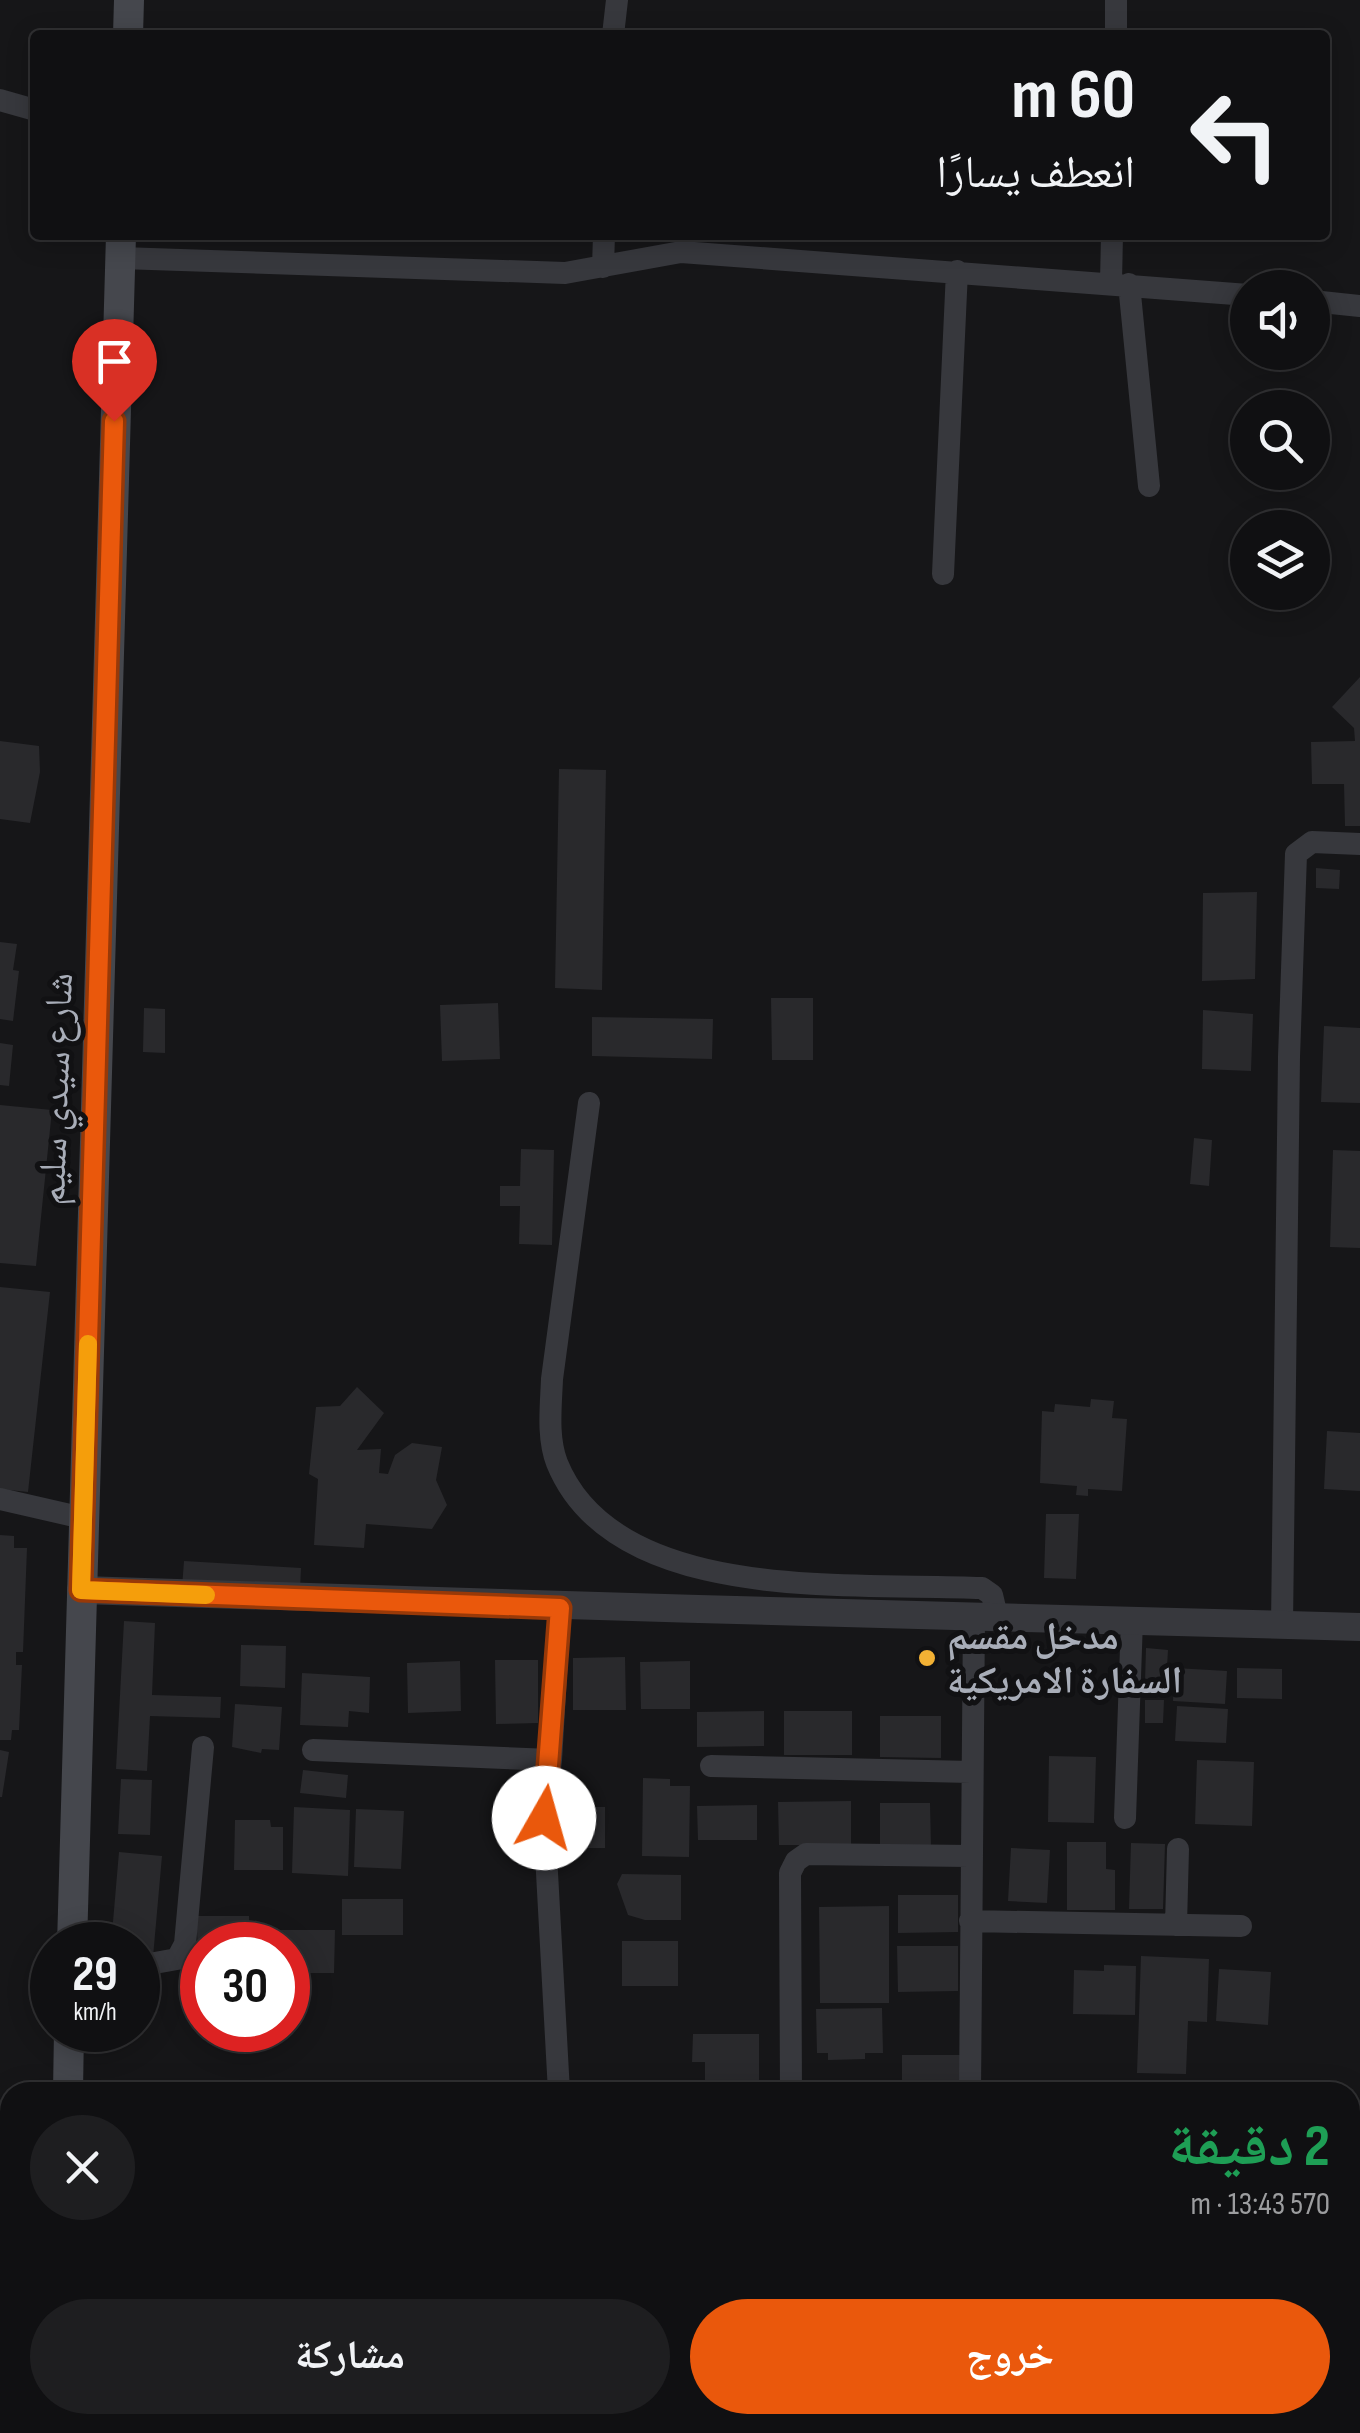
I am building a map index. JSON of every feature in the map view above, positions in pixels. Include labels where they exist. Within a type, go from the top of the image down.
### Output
[{"type":"main road","points":[[128,30],[129,0]]},
{"type":"main road","name":"شارع سيدي سليم","points":[[73,1922],[121,246]]},
{"type":"main road","points":[[68,2082],[69,2052]]},
{"type":"street","points":[[613,30],[616,0]]},
{"type":"street","points":[[1116,0],[1116,30]]},
{"type":"street","points":[[0,100],[30,109]]},
{"type":"street","points":[[603,267],[604,240]]},
{"type":"street","points":[[1113,240],[1149,486]]},
{"type":"street","points":[[121,246],[564,273],[682,252],[1230,293]]},
{"type":"street","points":[[943,574],[958,271]]},
{"type":"street","points":[[1330,303],[1360,306]]},
{"type":"street","points":[[1282,1625],[1289,1057],[1296,854],[1312,842],[1360,844]]},
{"type":"street","points":[[588,1103],[550,1420],[556,1460],[584,1509],[623,1539],[654,1554],[781,1582],[982,1588],[992,1596],[986,1616],[971,1772],[970,2082]]},
{"type":"street","points":[[0,1499],[83,1518]]},
{"type":"street","points":[[81,1590],[560,1608],[1360,1628]]},
{"type":"street","points":[[557,2082],[544,1818],[560,1608]]},
{"type":"street","points":[[1126,1818],[1132,1620]]},
{"type":"street","points":[[160,1962],[177,1959],[185,1944],[203,1747]]},
{"type":"street","points":[[314,1750],[551,1760]]},
{"type":"street","points":[[711,1766],[971,1772]]},
{"type":"street","points":[[1176,1925],[1178,1849]]},
{"type":"street","points":[[790,2082],[790,1874],[796,1860],[806,1854],[970,1856]]},
{"type":"street","points":[[970,1921],[1241,1926]]},
{"type":"building","points":[[1360,677],[1360,826],[1345,826],[1344,784],[1312,784],[1311,742],[1355,741],[1354,728],[1332,707]]},
{"type":"building","points":[[0,741],[39,746],[40,772],[30,823],[0,819]]},
{"type":"building","points":[[559,769],[606,770],[602,990],[555,988]]},
{"type":"building","points":[[1316,868],[1340,870],[1339,889],[1316,888]]},
{"type":"building","points":[[1257,892],[1255,979],[1202,981],[1203,893]]},
{"type":"building","points":[[0,942],[17,944],[13,970],[19,971],[13,1021],[0,1019]]},
{"type":"building","points":[[771,998],[813,998],[813,1060],[772,1060]]},
{"type":"building","points":[[498,1003],[500,1059],[442,1061],[440,1005]]},
{"type":"building","points":[[144,1008],[165,1009],[165,1053],[143,1052]]},
{"type":"building","points":[[1203,1010],[1253,1014],[1251,1071],[1202,1069]]},
{"type":"building","points":[[592,1017],[713,1019],[712,1059],[592,1056]]},
{"type":"building","points":[[1324,1026],[1360,1028],[1360,1103],[1321,1102]]},
{"type":"building","points":[[0,1043],[13,1045],[9,1086],[0,1085]]},
{"type":"building","points":[[0,1105],[52,1110],[36,1266],[0,1263]]},
{"type":"building","points":[[1194,1138],[1212,1140],[1209,1186],[1190,1184]]},
{"type":"building","points":[[521,1149],[554,1150],[552,1245],[519,1244],[520,1206],[500,1206],[500,1186],[520,1186]]},
{"type":"building","points":[[1333,1150],[1360,1151],[1360,1248],[1330,1247]]},
{"type":"building","points":[[0,1287],[50,1292],[28,1492],[0,1489]]},
{"type":"building","points":[[357,1387],[384,1413],[357,1450],[381,1449],[379,1473],[388,1474],[395,1455],[412,1443],[442,1447],[436,1480],[447,1505],[432,1529],[366,1524],[364,1548],[314,1545],[318,1479],[309,1474],[316,1407],[340,1406]]},
{"type":"building","points":[[1091,1399],[1114,1401],[1112,1418],[1127,1419],[1122,1491],[1088,1489],[1088,1496],[1076,1495],[1077,1486],[1040,1483],[1042,1411],[1054,1412],[1055,1404],[1090,1407]]},
{"type":"building","points":[[1327,1431],[1360,1433],[1360,1491],[1324,1489]]},
{"type":"building","points":[[1046,1514],[1079,1514],[1076,1579],[1044,1578]]},
{"type":"building","points":[[0,1535],[14,1536],[14,1548],[27,1548],[23,1652],[16,1652],[16,1665],[22,1665],[19,1730],[12,1730],[11,1740],[0,1740]]},
{"type":"building","points":[[184,1561],[301,1568],[300,1589],[182,1588]]},
{"type":"building","points":[[124,1621],[155,1623],[152,1695],[221,1697],[220,1718],[150,1716],[147,1771],[116,1769]]},
{"type":"building","points":[[241,1645],[286,1646],[285,1688],[240,1686]]},
{"type":"building","points":[[1146,1648],[1168,1650],[1166,1683],[1145,1682]]},
{"type":"building","points":[[625,1657],[626,1710],[573,1710],[573,1658]]},
{"type":"building","points":[[495,1660],[538,1660],[538,1723],[496,1724]]},
{"type":"building","points":[[460,1661],[461,1711],[408,1713],[407,1663]]},
{"type":"building","points":[[690,1661],[690,1709],[641,1709],[640,1662]]},
{"type":"building","points":[[1175,1668],[1227,1671],[1225,1704],[1173,1701]]},
{"type":"building","points":[[1237,1668],[1282,1669],[1282,1699],[1237,1698]]},
{"type":"building","points":[[302,1673],[370,1677],[369,1713],[349,1711],[348,1727],[300,1725]]},
{"type":"building","points":[[1145,1700],[1164,1700],[1163,1723],[1145,1723]]},
{"type":"building","points":[[235,1704],[282,1707],[279,1750],[262,1749],[261,1753],[232,1747]]},
{"type":"building","points":[[1177,1706],[1228,1709],[1226,1743],[1175,1741]]},
{"type":"building","points":[[764,1711],[764,1746],[697,1747],[697,1712]]},
{"type":"building","points":[[784,1711],[852,1711],[852,1755],[784,1755]]},
{"type":"building","points":[[880,1716],[941,1716],[941,1758],[880,1757]]},
{"type":"building","points":[[0,1750],[9,1752],[2,1797],[0,1797]]},
{"type":"building","points":[[1049,1756],[1096,1757],[1094,1823],[1048,1822]]},
{"type":"building","points":[[1197,1760],[1254,1762],[1252,1826],[1195,1824]]},
{"type":"building","points":[[303,1770],[348,1775],[346,1798],[300,1793]]},
{"type":"building","points":[[643,1778],[670,1779],[670,1786],[690,1786],[689,1857],[642,1856]]},
{"type":"building","points":[[121,1779],[152,1780],[150,1835],[118,1834]]},
{"type":"building","points":[[851,1801],[851,1845],[779,1845],[778,1802]]},
{"type":"building","points":[[880,1803],[930,1803],[931,1848],[880,1848]]},
{"type":"building","points":[[757,1805],[757,1840],[698,1840],[697,1806]]},
{"type":"building","points":[[294,1807],[350,1810],[348,1876],[292,1873]]},
{"type":"building","points":[[562,1807],[605,1807],[605,1848],[562,1848]]},
{"type":"building","points":[[356,1809],[404,1811],[401,1869],[354,1867]]},
{"type":"building","points":[[235,1820],[270,1820],[271,1827],[283,1827],[283,1870],[234,1870]]},
{"type":"building","points":[[1067,1842],[1106,1842],[1106,1869],[1115,1870],[1115,1910],[1067,1910]]},
{"type":"building","points":[[1131,1843],[1165,1844],[1163,1909],[1129,1909]]},
{"type":"building","points":[[1011,1848],[1050,1850],[1047,1903],[1008,1901]]},
{"type":"building","points":[[119,1852],[162,1856],[156,1922],[113,1922]]},
{"type":"building","points":[[622,1874],[681,1875],[681,1920],[645,1920],[628,1915],[617,1884]]},
{"type":"building","points":[[898,1895],[958,1895],[958,1932],[898,1933]]},
{"type":"building","points":[[342,1899],[403,1899],[403,1935],[342,1935]]},
{"type":"building","points":[[889,1906],[889,2003],[820,2003],[819,1907]]},
{"type":"building","points":[[196,1916],[249,1916],[249,1922],[196,1922]]},
{"type":"building","points":[[310,1930],[335,1930],[334,1973],[310,1973]]},
{"type":"building","points":[[622,1941],[678,1941],[678,1986],[622,1986]]},
{"type":"building","points":[[897,1946],[958,1946],[958,1991],[898,1992]]},
{"type":"building","points":[[1141,1956],[1209,1959],[1207,2022],[1188,2021],[1186,2074],[1137,2073]]},
{"type":"building","points":[[1104,1965],[1136,1966],[1135,2015],[1073,2014],[1074,1970],[1104,1971]]},
{"type":"building","points":[[1219,1969],[1271,1972],[1268,2025],[1216,2021]]},
{"type":"building","points":[[882,2008],[883,2053],[865,2053],[865,2059],[828,2060],[828,2053],[817,2053],[816,2009]]},
{"type":"building","points":[[693,2034],[759,2034],[759,2081],[705,2082],[705,2062],[692,2062]]},
{"type":"building","points":[[902,2055],[962,2055],[962,2082],[902,2082]]},
{"type":"building","points":[[1134,2080],[1192,2081],[1192,2082]]},
{"type":"slow traffic","points":[[88,1344],[81,1590],[206,1595]]},
{"type":"place","name":"مدخل مقسم السفارة الامريكية","points":[[927,1658]]},
{"type":"route","points":[[114,421],[81,1590],[560,1608],[544,1818]]}]
